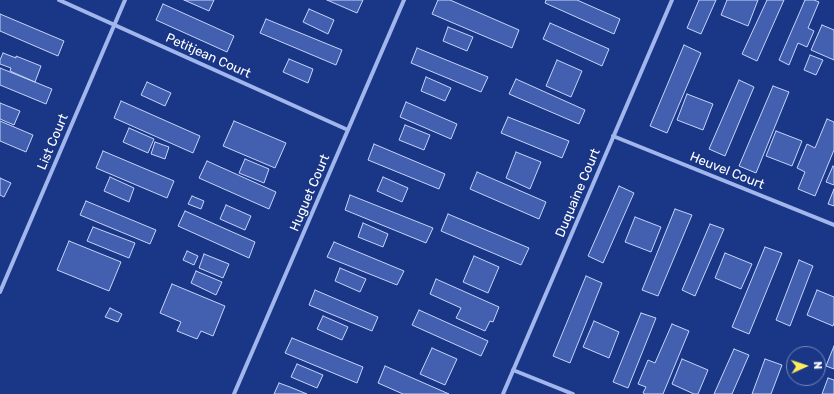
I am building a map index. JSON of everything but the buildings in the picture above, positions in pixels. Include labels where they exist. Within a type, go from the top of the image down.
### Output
[{"type":"street","name":"Petitjean Court","points":[[59,0],[348,130]]},
{"type":"street","name":"List Court","points":[[0,292],[125,0]]},
{"type":"street","name":"Huguet Court","points":[[234,394],[404,0]]},
{"type":"street","name":"Duquaine Court","points":[[503,394],[672,0]]},
{"type":"street","name":"Heuvel Court","points":[[614,136],[834,225]]},
{"type":"street","points":[[513,370],[573,394]]}]
